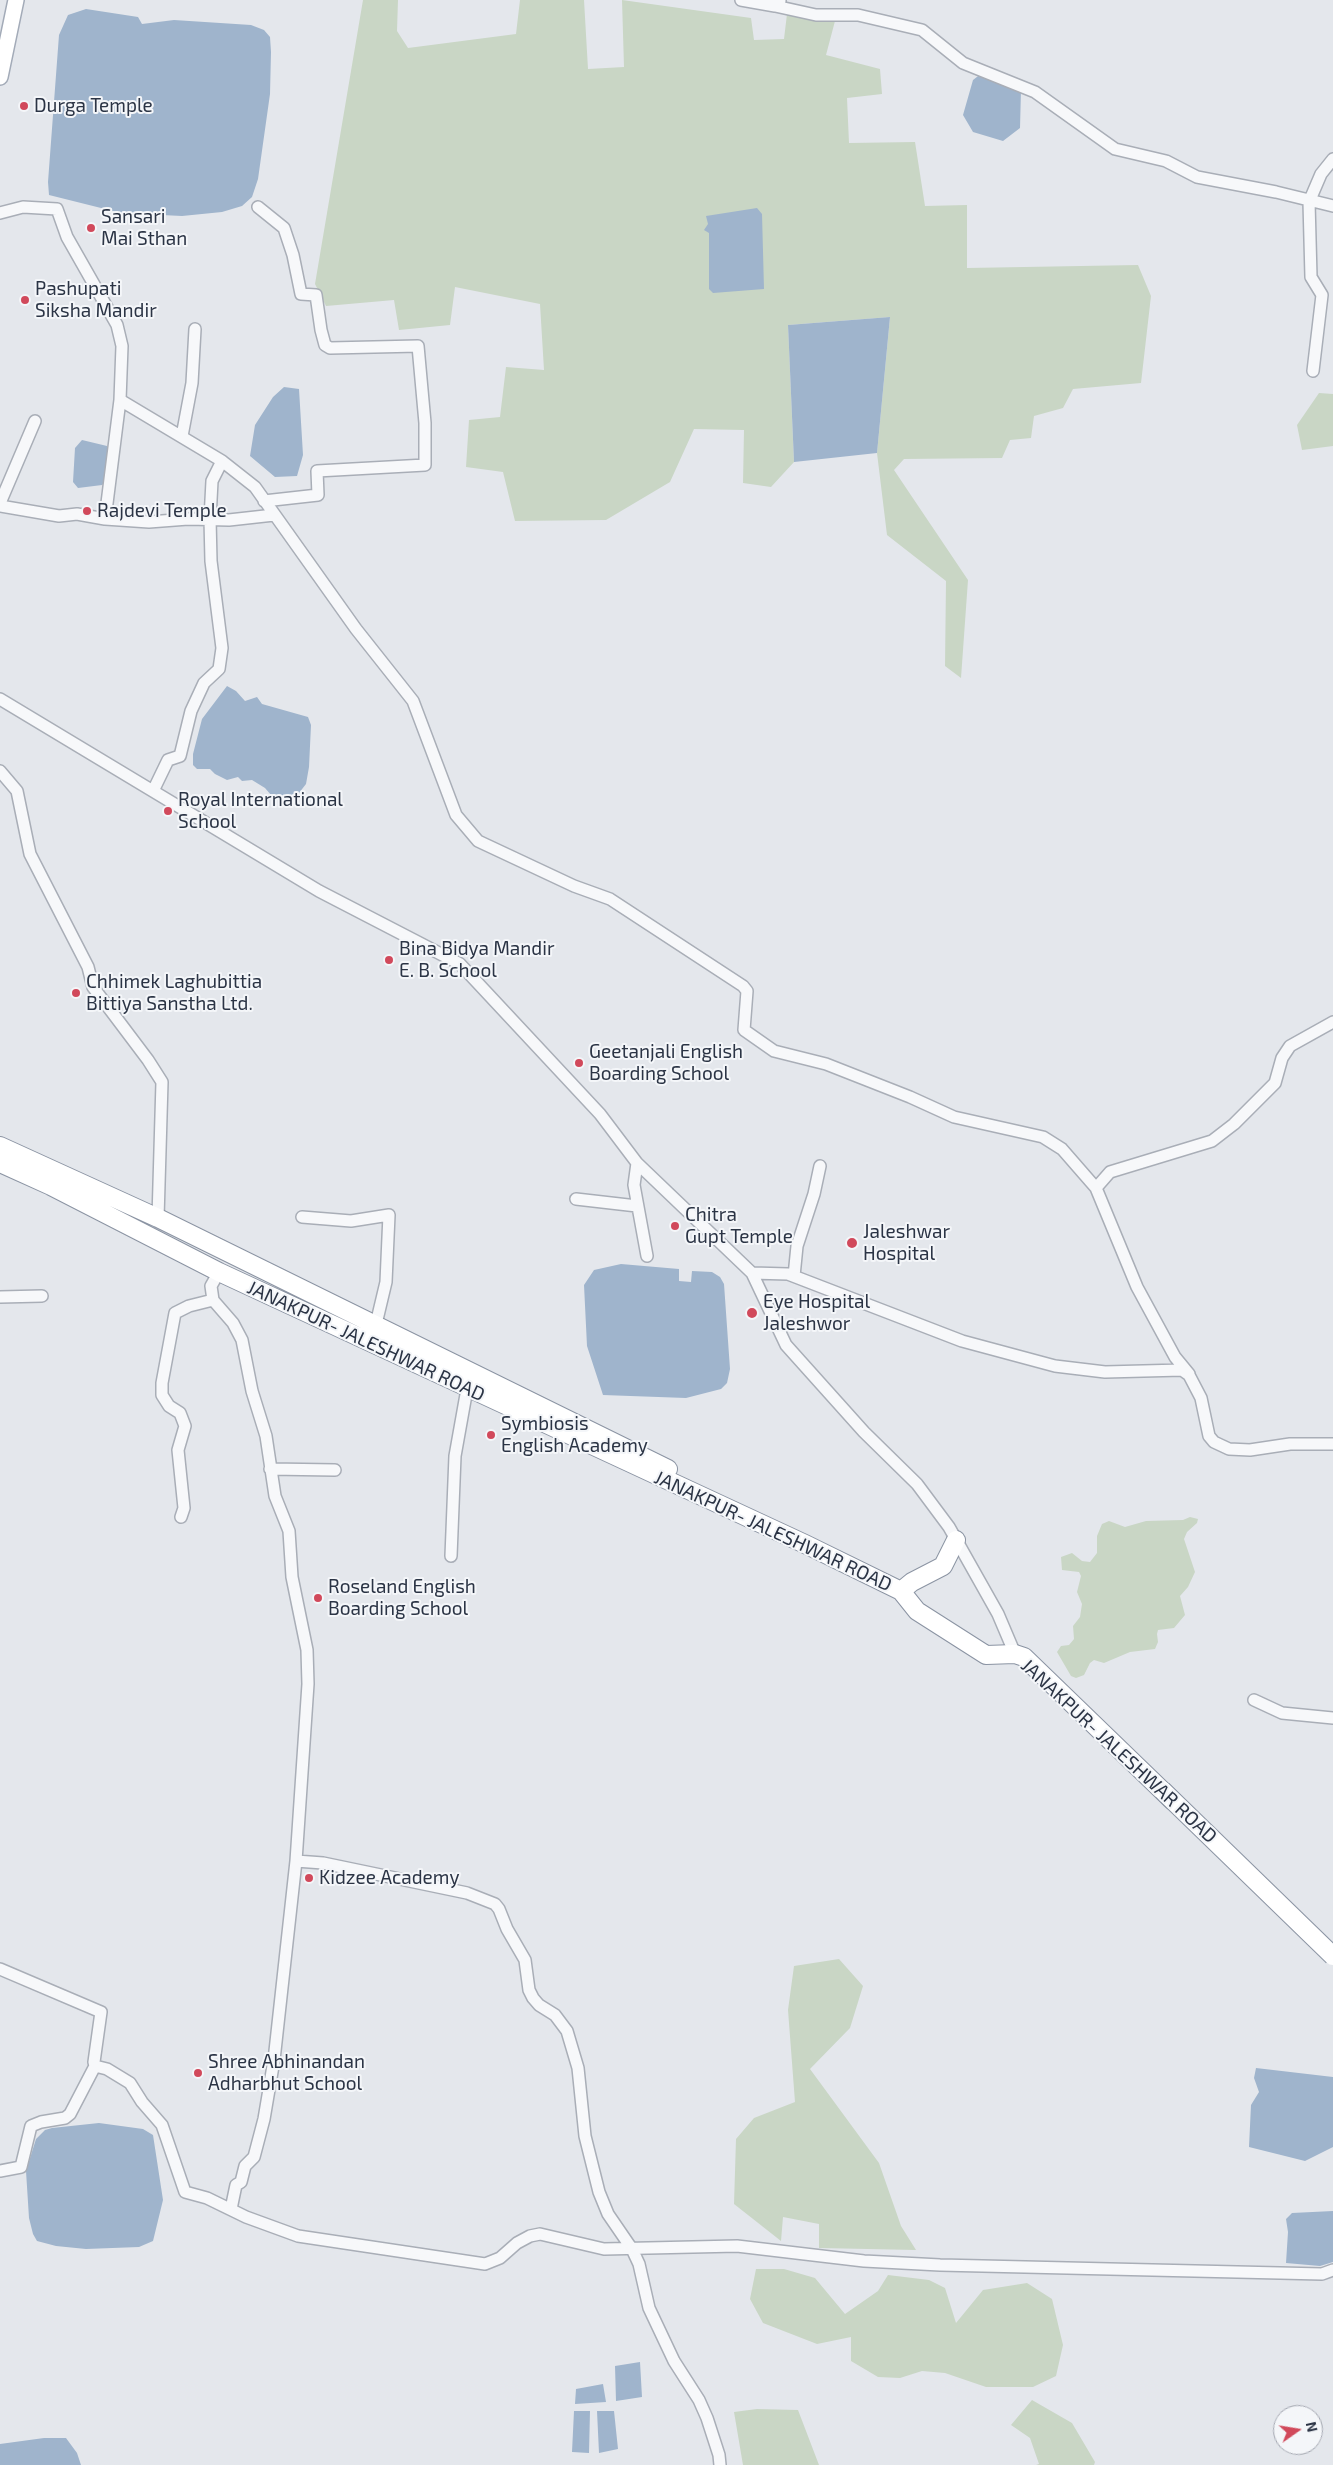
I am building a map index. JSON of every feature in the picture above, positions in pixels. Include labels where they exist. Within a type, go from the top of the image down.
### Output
[{"type":"highway","points":[[0,1146],[158,1218],[666,1468],[789,1526],[805,1544]]},
{"type":"highway","name":"JANAKPUR- JALESHWAR ROAD","points":[[0,1163],[219,1272],[805,1544],[900,1591],[917,1611],[986,1655],[1015,1654],[1024,1657],[1328,1950]]},
{"type":"highway","points":[[900,1591],[912,1582],[943,1566],[956,1540]]},
{"type":"highway","name":"JANAKPUR- JALESHWAR ROAD","points":[[1162,1790],[1328,1950]]},
{"type":"main road","points":[[0,76],[16,0]]},
{"type":"street","points":[[742,0],[778,3],[816,15],[858,15],[922,30],[963,63],[1035,92],[1115,149],[1166,161],[1196,177],[1276,192],[1309,202],[1333,206]]},
{"type":"street","points":[[1314,371],[1322,295],[1311,277],[1309,202],[1321,174],[1333,159]]},
{"type":"street","points":[[258,206],[284,228],[293,255],[301,294],[316,295],[320,330],[325,345],[330,348],[418,346],[425,423],[425,465],[317,472],[318,496],[264,501]]},
{"type":"street","points":[[0,213],[23,208],[57,209],[67,237],[117,325],[122,346],[120,400],[105,519]]},
{"type":"street","points":[[182,436],[192,383],[195,329]]},
{"type":"street","points":[[120,400],[222,461],[254,487],[356,628],[414,701],[456,815],[478,841],[574,886],[610,899],[742,986],[747,991],[744,1030],[774,1051],[826,1064],[910,1097],[954,1117],[1043,1137],[1062,1149],[1096,1188],[1137,1287],[1174,1357],[1190,1375],[1201,1398],[1209,1436],[1214,1442],[1229,1449],[1250,1450],[1290,1444],[1333,1444]]},
{"type":"street","points":[[34,421],[0,504],[59,516],[77,514],[105,519],[149,522],[229,520],[274,515]]},
{"type":"street","points":[[153,791],[168,760],[180,756],[191,711],[204,683],[220,669],[222,648],[212,569],[210,519],[212,481],[222,461]]},
{"type":"street","points":[[0,699],[319,891],[460,964],[600,1114],[637,1163],[752,1273],[786,1345],[857,1426],[917,1484],[956,1540],[998,1614],[1015,1654]]},
{"type":"street","points":[[0,771],[17,792],[30,854],[88,967],[93,987],[148,1060],[162,1082],[158,1218]]},
{"type":"street","points":[[1096,1188],[1110,1172],[1212,1141],[1234,1124],[1275,1082],[1282,1058],[1290,1046],[1333,1022]]},
{"type":"street","points":[[637,1163],[634,1185],[647,1256]]},
{"type":"street","points":[[794,1276],[797,1246],[820,1166]]},
{"type":"street","points":[[576,1199],[637,1206]]},
{"type":"street","points":[[302,1217],[350,1220],[390,1215],[386,1282],[376,1324]]},
{"type":"street","points":[[219,1272],[211,1286],[213,1300],[234,1323],[242,1340],[252,1391],[266,1436],[275,1496],[291,1540],[292,1577],[307,1650],[306,1732],[296,1861],[274,2060],[264,2119],[254,2157],[245,2166],[241,2182],[236,2185],[231,2209]]},
{"type":"street","points":[[752,1273],[788,1274],[962,1341],[1055,1366],[1104,1372],[1182,1370],[1190,1375]]},
{"type":"street","points":[[0,1297],[42,1296]]},
{"type":"street","points":[[181,1517],[184,1508],[178,1450],[185,1426],[180,1413],[169,1406],[162,1395],[162,1382],[175,1313],[189,1306],[213,1300]]},
{"type":"street","points":[[451,1556],[455,1456],[468,1389]]},
{"type":"street","points":[[270,1469],[335,1470]]},
{"type":"street","points":[[1254,1700],[1282,1713],[1333,1718]]},
{"type":"street","points":[[296,1861],[323,1863],[467,1893],[495,1904],[525,1960],[529,1990],[533,1998],[539,2005],[555,2015],[567,2031],[578,2068],[585,2136],[597,2183],[608,2214],[640,2264],[649,2308],[674,2361],[699,2400],[719,2455],[720,2465]]},
{"type":"street","points":[[0,1969],[101,2012],[95,2066],[70,2114],[65,2118],[41,2122],[31,2126],[21,2167],[0,2171]]},
{"type":"street","points":[[95,2066],[107,2069],[130,2083],[142,2102],[162,2125],[186,2192],[298,2236],[475,2264],[493,2263],[517,2243],[530,2236],[540,2234],[604,2249],[737,2246],[864,2261],[1044,2270],[1322,2274],[1333,2270]]},
{"type":"green space","points":[[363,0],[398,0],[397,31],[408,48],[516,34],[520,0],[584,0],[588,69],[624,67],[622,0],[751,18],[754,40],[784,39],[787,14],[835,21],[826,55],[880,69],[882,94],[847,98],[849,143],[915,142],[925,206],[967,205],[967,268],[1138,265],[1151,296],[1141,383],[1073,389],[1063,408],[1034,416],[1031,438],[1010,440],[1002,458],[904,459],[894,470],[968,580],[961,678],[945,666],[946,581],[887,535],[877,453],[890,317],[788,325],[794,462],[771,487],[743,483],[744,430],[694,429],[670,482],[606,520],[515,521],[503,472],[466,467],[469,420],[500,417],[506,367],[544,370],[540,304],[455,287],[450,325],[399,330],[394,300],[326,306],[315,284]]},
{"type":"green space","points":[[1319,393],[1333,394],[1333,446],[1302,450],[1297,425]]},
{"type":"green space","points":[[1190,1517],[1198,1519],[1197,1523],[1187,1532],[1184,1539],[1195,1572],[1188,1587],[1180,1596],[1185,1615],[1174,1628],[1158,1630],[1158,1642],[1155,1649],[1130,1652],[1104,1663],[1094,1660],[1090,1663],[1084,1675],[1076,1678],[1071,1676],[1057,1652],[1061,1646],[1069,1645],[1074,1639],[1073,1626],[1080,1617],[1082,1604],[1077,1592],[1081,1576],[1079,1572],[1062,1570],[1061,1557],[1072,1553],[1082,1561],[1090,1562],[1097,1553],[1097,1536],[1102,1524],[1109,1521],[1125,1527],[1146,1521],[1183,1520]]},
{"type":"green space","points":[[839,1959],[863,1986],[850,2028],[810,2069],[879,2163],[901,2226],[916,2250],[819,2248],[819,2224],[783,2217],[781,2241],[734,2204],[736,2139],[754,2118],[795,2102],[788,2010],[794,1966]]},
{"type":"green space","points":[[756,2269],[784,2269],[815,2278],[845,2314],[878,2291],[888,2275],[929,2280],[945,2288],[956,2323],[983,2290],[1027,2283],[1052,2299],[1063,2345],[1056,2376],[1033,2387],[986,2387],[945,2373],[922,2371],[900,2378],[878,2377],[851,2361],[851,2337],[817,2344],[763,2323],[750,2299]]},
{"type":"green space","points":[[1032,2400],[1072,2423],[1095,2462],[1094,2465],[1036,2465],[1039,2464],[1030,2438],[1011,2425]]},
{"type":"green space","points":[[757,2409],[798,2410],[819,2465],[743,2465],[734,2412]]},
{"type":"water","points":[[86,9],[138,17],[142,24],[174,20],[251,25],[264,30],[270,37],[270,94],[258,179],[252,197],[242,206],[222,212],[182,216],[121,213],[49,195],[48,182],[59,35],[68,15]]},
{"type":"water","points":[[982,73],[1021,89],[1020,128],[1003,141],[973,132],[963,115],[973,80]]},
{"type":"water","points":[[757,208],[762,214],[764,289],[713,293],[709,289],[709,233],[704,230],[708,224],[706,216]]},
{"type":"water","points":[[890,317],[877,453],[794,462],[788,325]]},
{"type":"water","points":[[284,387],[299,389],[303,455],[297,476],[275,477],[250,456],[255,425],[273,397]]},
{"type":"water","points":[[82,440],[107,446],[109,479],[102,485],[78,488],[73,482],[75,448]]},
{"type":"water","points":[[227,686],[236,691],[245,701],[257,697],[262,704],[308,717],[311,725],[309,767],[306,784],[299,793],[281,797],[271,795],[265,788],[252,780],[242,781],[238,777],[227,780],[210,769],[197,769],[193,765],[193,754],[202,719]]},
{"type":"water","points":[[621,1264],[679,1269],[679,1281],[691,1282],[692,1271],[712,1272],[720,1277],[724,1284],[730,1369],[727,1383],[721,1389],[686,1398],[603,1395],[587,1346],[584,1285],[594,1270]]},
{"type":"water","points":[[1256,2068],[1333,2077],[1333,2147],[1305,2161],[1249,2147],[1251,2105],[1259,2092],[1254,2078]]},
{"type":"water","points":[[99,2123],[143,2129],[153,2135],[163,2200],[153,2241],[139,2247],[86,2249],[56,2246],[37,2241],[29,2218],[26,2171],[36,2139],[45,2130],[52,2128]]},
{"type":"water","points":[[1333,2211],[1333,2262],[1320,2266],[1286,2263],[1288,2232],[1286,2219],[1292,2213]]},
{"type":"water","points":[[640,2362],[642,2397],[616,2401],[615,2366]]},
{"type":"water","points":[[603,2384],[606,2402],[575,2404],[576,2389]]},
{"type":"water","points":[[574,2411],[590,2411],[589,2453],[572,2452]]},
{"type":"water","points":[[597,2411],[614,2411],[618,2449],[599,2453]]},
{"type":"water","points":[[44,2438],[66,2438],[77,2453],[81,2465],[0,2465],[0,2444]]},
{"type":"place","name":"Durga Temple","points":[[24,106]]},
{"type":"place","name":"Sansari Mai Sthan","points":[[91,228]]},
{"type":"place","name":"Pashupati Siksha Mandir","points":[[25,300]]},
{"type":"place","name":"Rajdevi Temple","points":[[87,511]]},
{"type":"place","name":"Royal International School","points":[[168,811]]},
{"type":"place","name":"Bina Bidya Mandir E. B. School","points":[[389,960]]},
{"type":"place","name":"Chhimek Laghubittia Bittiya Sanstha Ltd.","points":[[76,993]]},
{"type":"place","name":"Geetanjali English Boarding School","points":[[579,1063]]},
{"type":"place","name":"Chitra Gupt Temple","points":[[675,1226]]},
{"type":"place","name":"Jaleshwar Hospital","points":[[852,1243]]},
{"type":"place","name":"Eye Hospital Jaleshwor","points":[[752,1313]]},
{"type":"place","name":"Symbiosis English Academy","points":[[491,1435]]},
{"type":"place","name":"Roseland English Boarding School","points":[[318,1598]]},
{"type":"place","name":"Kidzee Academy","points":[[309,1878]]},
{"type":"place","name":"Shree Abhinandan Adharbhut School","points":[[198,2073]]}]
